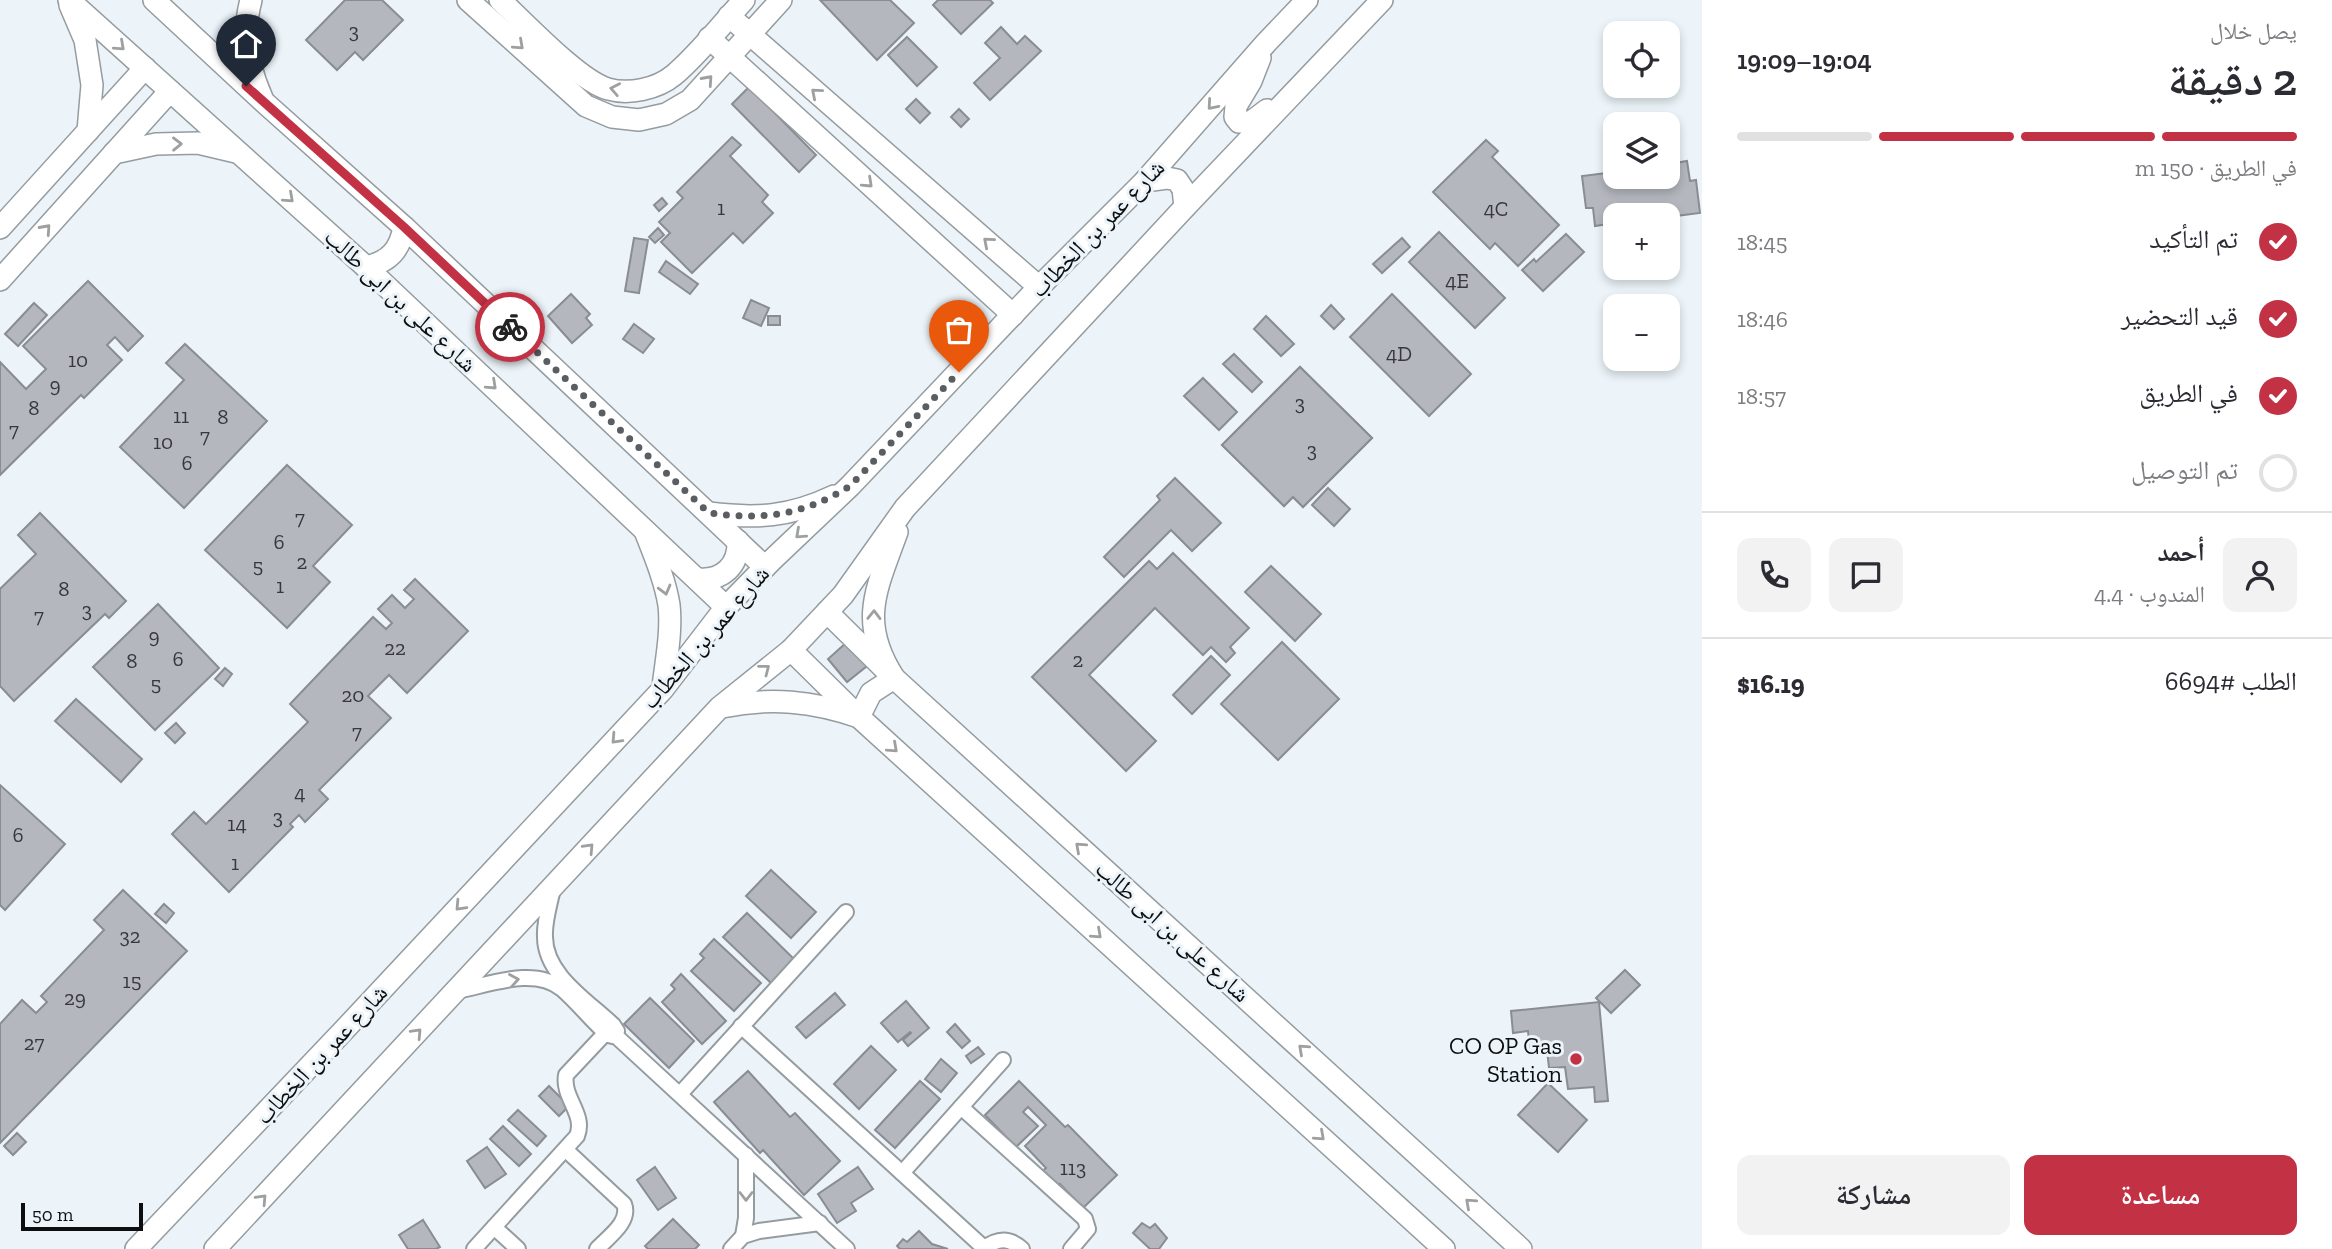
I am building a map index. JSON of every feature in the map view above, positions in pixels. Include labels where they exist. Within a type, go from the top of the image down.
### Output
[{"type":"street","name":"شارع على بن ابى طالب","points":[[69,0],[366,267],[726,607]]},
{"type":"street","points":[[69,0],[85,40],[92,85],[88,131]]},
{"type":"street","points":[[154,0],[404,227],[765,567]]},
{"type":"street","points":[[251,0],[248,53],[251,70],[265,103]]},
{"type":"street","points":[[468,0],[502,11],[587,79],[608,89],[631,92],[653,87],[673,76],[744,0]]},
{"type":"street","points":[[502,11],[586,106],[611,117],[639,120],[666,114],[690,100],[781,0]]},
{"type":"street","name":"شارع عمر بن الخطاب","points":[[136,1249],[663,689],[726,607],[850,486],[1039,287],[1145,181],[1307,0]]},
{"type":"street","name":"شارع عمر بن الخطاب","points":[[215,1249],[720,707],[791,650],[843,595],[905,508],[1382,0]]},
{"type":"street","points":[[729,16],[1039,287]]},
{"type":"street","points":[[709,38],[1013,315]]},
{"type":"street","points":[[1266,43],[1251,81],[1234,111],[1239,122],[1251,122],[1307,79]]},
{"type":"street","points":[[0,229],[145,68]]},
{"type":"street","points":[[0,280],[170,91]]},
{"type":"street","points":[[843,160],[866,136]]},
{"type":"street","points":[[114,153],[156,144],[198,143],[239,152]]},
{"type":"street","points":[[1145,181],[1167,178],[1177,180],[1183,189],[1185,207]]},
{"type":"street","points":[[366,267],[378,265],[388,259],[402,239],[404,227]]},
{"type":"street","points":[[709,513],[756,517],[786,514],[815,505],[850,486]]},
{"type":"street","points":[[859,717],[871,693],[894,678],[881,658],[874,634],[873,609],[878,585],[905,508]]},
{"type":"street","points":[[643,526],[658,565],[668,605],[668,646],[663,689]]},
{"type":"street","points":[[698,579],[714,578],[728,571],[737,557],[738,541]]},
{"type":"street","name":"شارع على بن ابى طالب","points":[[827,612],[894,678],[1521,1249]]},
{"type":"street","points":[[791,650],[859,717],[1444,1249]]},
{"type":"street","points":[[720,707],[757,701],[797,701],[859,717]]},
{"type":"street","points":[[554,887],[546,925],[546,949],[556,971],[570,991],[847,1249]]},
{"type":"street","points":[[680,1094],[846,912]]},
{"type":"street","points":[[457,991],[534,978],[570,991]]},
{"type":"street","points":[[741,1026],[984,1248],[994,1241],[1005,1240],[1022,1249]]},
{"type":"street","points":[[474,1249],[577,1136],[580,1121],[564,1085],[566,1075],[612,1032]]},
{"type":"street","points":[[902,1172],[1003,1060]]},
{"type":"street","points":[[961,1107],[1085,1219],[1088,1229],[1071,1249]]},
{"type":"street","points":[[566,1150],[624,1204],[626,1210],[623,1221],[597,1249]]},
{"type":"street","points":[[731,1249],[743,1236],[746,1218],[746,1155]]},
{"type":"street","points":[[743,1236],[776,1228],[820,1223]]},
{"type":"street","points":[[494,1227],[518,1249]]},
{"type":"building","points":[[345,0],[382,0],[403,20],[363,60],[355,52],[337,70],[306,40]]},
{"type":"building","points":[[820,0],[890,0],[914,23],[877,60]]},
{"type":"building","points":[[938,0],[990,0],[993,3],[961,34],[933,5]]},
{"type":"building","points":[[1001,27],[1017,44],[1025,36],[1041,51],[990,100],[974,83],[1000,58],[985,43]]},
{"type":"building","points":[[907,37],[937,67],[917,86],[888,55]]},
{"type":"building","points":[[749,87],[816,155],[799,172],[732,104]]},
{"type":"building","points":[[916,99],[930,113],[920,123],[906,109]]},
{"type":"building","points":[[959,109],[969,119],[961,127],[951,117]]},
{"type":"building","points":[[732,137],[741,145],[730,156],[768,195],[762,202],[773,213],[743,243],[733,233],[692,273],[661,242],[670,233],[659,222],[683,198],[677,192]]},
{"type":"building","points":[[1486,140],[1498,151],[1492,157],[1559,225],[1518,266],[1495,243],[1490,249],[1433,192]]},
{"type":"building","points":[[1687,161],[1690,181],[1696,180],[1700,213],[1680,216],[1680,203],[1603,203],[1603,225],[1595,226],[1593,208],[1586,208],[1582,176],[1603,173],[1603,189],[1680,189],[1680,162]]},
{"type":"building","points":[[662,198],[667,204],[659,211],[654,205]]},
{"type":"building","points":[[658,228],[664,235],[655,243],[649,237]]},
{"type":"building","points":[[1439,232],[1505,298],[1475,328],[1409,262]]},
{"type":"building","points":[[1566,234],[1584,252],[1543,291],[1522,270],[1534,259],[1536,262]]},
{"type":"building","points":[[634,238],[648,240],[639,293],[625,291]]},
{"type":"building","points":[[1402,238],[1410,247],[1382,273],[1373,264]]},
{"type":"building","points":[[666,261],[698,284],[690,294],[659,272]]},
{"type":"building","points":[[88,281],[143,336],[128,351],[115,337],[107,345],[122,360],[84,398],[81,395],[0,475],[0,362],[26,389],[46,369],[23,346]]},
{"type":"building","points":[[571,294],[590,314],[586,318],[592,325],[572,343],[548,316]]},
{"type":"building","points":[[1392,294],[1471,374],[1429,416],[1350,337]]},
{"type":"building","points":[[751,300],[769,308],[761,326],[743,318]]},
{"type":"building","points":[[34,303],[47,315],[18,346],[5,334]]},
{"type":"building","points":[[1331,305],[1344,319],[1334,329],[1321,316]]},
{"type":"building","points":[[768,316],[780,316],[780,325],[768,325]]},
{"type":"building","points":[[1266,316],[1294,344],[1281,356],[1254,329]]},
{"type":"building","points":[[634,324],[654,339],[643,353],[623,339]]},
{"type":"building","points":[[185,344],[267,421],[184,508],[120,447],[184,380],[166,363]]},
{"type":"building","points":[[1234,354],[1262,382],[1252,392],[1223,364]]},
{"type":"building","points":[[1300,367],[1372,438],[1303,507],[1293,497],[1284,506],[1222,445]],"holes":[[[1302,409],[1335,443],[1294,483],[1261,449]]]},
{"type":"building","points":[[1300,367],[1372,438],[1303,507],[1293,497],[1284,506],[1222,445]]},
{"type":"building","points":[[1203,378],[1237,412],[1219,430],[1184,396]]},
{"type":"building","points":[[287,465],[352,525],[313,566],[330,582],[287,628],[205,550]]},
{"type":"building","points":[[1175,478],[1221,523],[1192,551],[1171,530],[1124,577],[1104,557],[1160,500],[1157,496]]},
{"type":"building","points":[[1328,488],[1350,509],[1334,526],[1312,505]]},
{"type":"building","points":[[40,513],[126,601],[109,618],[105,614],[14,701],[0,686],[0,589],[36,554],[18,535]]},
{"type":"building","points":[[1173,553],[1249,628],[1230,647],[1235,653],[1226,662],[1211,647],[1203,655],[1155,608],[1089,675],[1156,741],[1126,771],[1032,677],[1149,561],[1157,569]]},
{"type":"building","points":[[1271,566],[1321,614],[1295,641],[1245,592]]},
{"type":"building","points":[[415,579],[468,631],[407,693],[389,675],[368,696],[391,718],[319,790],[328,799],[305,822],[299,815],[290,824],[293,827],[229,892],[172,834],[194,812],[206,824],[308,722],[290,704],[373,617],[386,629],[392,623],[378,609],[392,595],[405,608],[414,599],[404,590]]},
{"type":"building","points":[[158,604],[219,668],[155,730],[93,667]]},
{"type":"building","points":[[847,642],[867,666],[847,682],[828,659]]},
{"type":"building","points":[[1282,642],[1339,699],[1278,760],[1221,704]]},
{"type":"building","points":[[1211,656],[1230,675],[1192,714],[1173,695]]},
{"type":"building","points":[[225,668],[232,674],[223,686],[215,679]]},
{"type":"building","points":[[76,699],[142,759],[121,782],[55,721]]},
{"type":"building","points":[[176,723],[185,733],[175,743],[165,733]]},
{"type":"building","points":[[0,785],[65,844],[5,910],[0,905]]},
{"type":"building","points":[[771,870],[816,912],[791,938],[746,896]]},
{"type":"building","points":[[123,890],[187,951],[0,1143],[0,1024],[22,1000],[36,1013],[47,1002],[41,996],[104,930],[94,920]]},
{"type":"building","points":[[164,904],[174,913],[166,923],[155,914]]},
{"type":"building","points":[[747,913],[796,961],[773,985],[723,937]]},
{"type":"building","points":[[714,939],[761,983],[734,1011],[691,971],[704,958],[700,954]]},
{"type":"building","name":"CO OP Gas Station","points":[[1625,970],[1640,985],[1611,1013],[1596,998]]},
{"type":"building","points":[[681,974],[726,1021],[702,1044],[662,1002],[675,989],[671,985]]},
{"type":"building","points":[[835,993],[845,1005],[806,1038],[796,1027]]},
{"type":"building","points":[[650,998],[694,1041],[669,1068],[624,1024]]},
{"type":"building","points":[[906,1001],[929,1028],[908,1046],[903,1040],[910,1032],[898,1042],[881,1023]]},
{"type":"building","name":"CO OP Gas Station","points":[[1599,1002],[1608,1101],[1595,1102],[1594,1087],[1568,1089],[1565,1067],[1549,1068],[1547,1050],[1530,1052],[1528,1031],[1513,1033],[1511,1011]]},
{"type":"building","points":[[955,1024],[970,1041],[962,1048],[947,1032]]},
{"type":"building","points":[[871,1046],[896,1070],[859,1109],[834,1084]]},
{"type":"building","points":[[978,1047],[984,1054],[971,1063],[966,1056]]},
{"type":"building","points":[[941,1059],[957,1073],[941,1092],[925,1079]]},
{"type":"building","points":[[748,1071],[790,1117],[795,1113],[840,1161],[804,1195],[763,1150],[760,1153],[714,1102]]},
{"type":"building","points":[[920,1081],[940,1099],[895,1148],[875,1130]]},
{"type":"building","points":[[1019,1081],[1065,1127],[1068,1125],[1117,1175],[1083,1208],[1060,1184],[1054,1190],[1039,1174],[1046,1168],[1025,1146],[1046,1125],[1028,1107],[1023,1112],[1038,1126],[1016,1147],[985,1115]]},
{"type":"building","name":"CO OP Gas Station","points":[[1548,1083],[1587,1120],[1558,1152],[1518,1115]]},
{"type":"building","points":[[549,1086],[569,1106],[559,1116],[539,1096]]},
{"type":"building","points":[[518,1110],[546,1136],[537,1146],[508,1120]]},
{"type":"building","points":[[503,1126],[531,1154],[519,1166],[490,1139]]},
{"type":"building","points":[[17,1133],[26,1142],[13,1155],[4,1146]]},
{"type":"building","points":[[487,1147],[506,1174],[485,1188],[467,1161]]},
{"type":"building","points":[[655,1167],[676,1198],[658,1210],[637,1180]]},
{"type":"building","points":[[858,1167],[873,1189],[851,1203],[856,1211],[837,1223],[818,1194]]},
{"type":"building","points":[[673,1219],[699,1245],[695,1249],[648,1249],[645,1246]]},
{"type":"building","points":[[423,1220],[440,1247],[408,1249],[399,1235]]},
{"type":"building","points":[[1142,1223],[1150,1228],[1155,1224],[1167,1238],[1159,1249],[1150,1249],[1133,1233]]},
{"type":"building","points":[[919,1231],[932,1244],[948,1249],[900,1249],[897,1246],[903,1239],[907,1242]]},
{"type":"way so far","points":[[510,327],[709,513],[736,516],[776,516],[796,512],[833,497],[850,486],[959,372]]},
{"type":"place","name":"CO OP Gas Station","points":[[1576,1059]]},
{"type":"route","points":[[246,86],[404,227],[510,327]]}]
